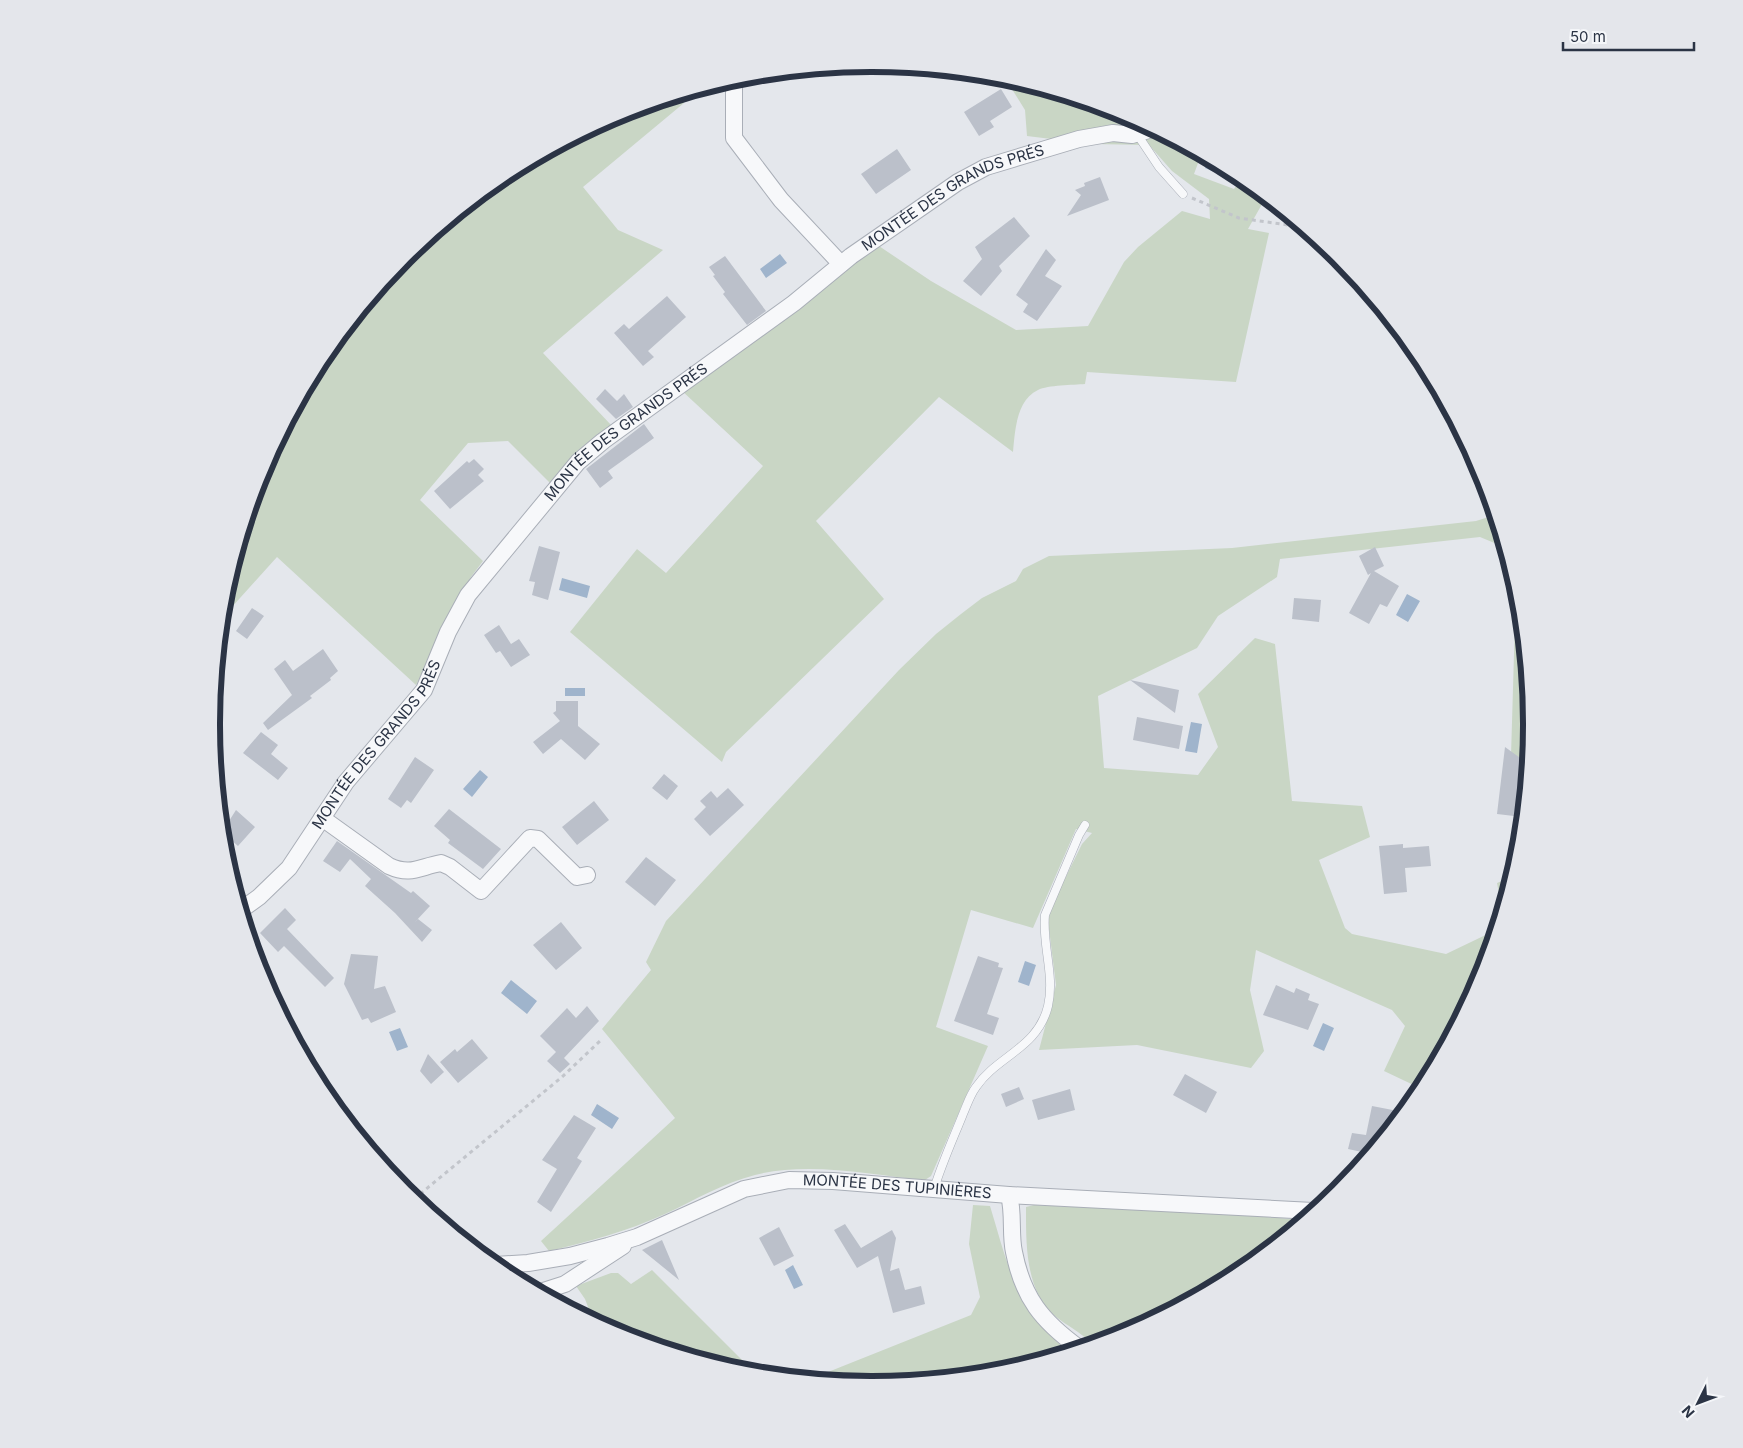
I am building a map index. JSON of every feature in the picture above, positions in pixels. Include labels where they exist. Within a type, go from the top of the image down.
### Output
[{"type":"street","points":[[734,87],[734,138],[781,200],[840,264]]},
{"type":"street","name":"MONTÉE DES GRANDS PRÉS","points":[[246,906],[259,897],[289,868],[346,782],[424,690],[448,632],[468,595],[578,462],[633,418],[794,303],[840,264],[958,182],[986,168],[1079,139],[1113,133],[1141,131]]},
{"type":"street","points":[[322,818],[389,866],[402,872],[412,872],[441,863],[450,867],[480,891],[530,838],[538,839],[577,876],[586,874]]},
{"type":"street","name":"MONTÉE DES TUPINIÈRES","points":[[508,1265],[570,1256],[637,1237],[720,1198],[764,1184],[808,1179],[1009,1195],[1305,1211]]},
{"type":"street","points":[[1009,1195],[1014,1252],[1028,1294],[1035,1308],[1045,1319],[1073,1343]]},
{"type":"street","points":[[548,1289],[565,1284],[637,1237]]},
{"type":"lane","points":[[1146,134],[1159,167],[1183,194]]},
{"type":"lane","points":[[934,1189],[974,1088],[1032,1036],[1041,1023],[1047,1006],[1050,984],[1044,925],[1045,915],[1085,825]]},
{"type":"path","points":[[1183,194],[1239,218],[1290,225]]},
{"type":"path","points":[[420,1194],[562,1077],[602,1039]]},
{"type":"green space","points":[[1011,88],[1081,107],[1121,122],[1199,161],[1194,174],[1234,189],[1237,185],[1263,203],[1248,229],[1269,233],[1236,382],[1087,372],[1085,384],[1048,387],[1038,390],[1025,401],[1018,417],[1013,452],[939,397],[816,521],[884,599],[726,752],[722,762],[570,632],[637,549],[666,573],[763,466],[681,390],[876,244],[931,281],[1016,330],[1088,326],[1124,262],[1138,247],[1182,211],[1210,219],[1209,199],[1172,171],[1149,145],[1092,144],[1027,136],[1025,110]]},
{"type":"green space","points":[[683,101],[684,103],[583,187],[618,230],[663,250],[543,353],[612,426],[552,485],[508,441],[468,443],[420,500],[483,561],[471,577],[416,685],[277,557],[231,608],[242,555],[268,481],[271,479],[274,466],[287,436],[307,398],[330,362],[382,294],[442,234],[510,182],[546,160],[622,122]]},
{"type":"green space","points":[[1489,517],[1498,544],[1480,537],[1280,559],[1277,577],[1218,616],[1197,648],[1098,696],[1104,768],[1198,775],[1218,747],[1198,694],[1255,638],[1275,644],[1292,801],[1362,806],[1370,837],[1319,860],[1345,928],[1352,934],[1446,954],[1488,934],[1456,1012],[1436,1050],[1414,1085],[1384,1071],[1405,1026],[1392,1010],[1256,950],[1250,990],[1264,1051],[1251,1068],[1137,1045],[1039,1050],[1056,985],[1048,921],[1052,905],[1082,844],[1092,833],[1076,829],[1033,928],[971,910],[936,1027],[988,1046],[931,1176],[925,1180],[840,1170],[797,1169],[776,1171],[732,1182],[665,1214],[608,1236],[549,1251],[541,1241],[675,1118],[602,1029],[651,970],[646,962],[666,921],[899,670],[936,634],[982,598],[1016,581],[1023,569],[1049,556],[1232,548],[1476,521]]},
{"type":"green space","points":[[1515,626],[1522,681],[1522,768],[1511,756]]},
{"type":"green space","points":[[1504,880],[1500,897],[1497,883]]},
{"type":"green space","points":[[973,1205],[990,1206],[1002,1248],[1016,1286],[1036,1320],[1062,1346],[999,1363],[957,1370],[872,1376],[824,1374],[971,1315],[980,1297],[969,1244]]},
{"type":"green space","points":[[1034,1205],[1295,1219],[1233,1266],[1197,1288],[1121,1326],[1086,1339],[1055,1316],[1045,1306],[1038,1293],[1029,1266],[1026,1207]]},
{"type":"green space","points":[[652,1270],[745,1363],[662,1341],[622,1326],[590,1311],[585,1299],[576,1286],[611,1273],[618,1273],[631,1284]]},
{"type":"water","points":[[1206,166],[1222,175],[1205,168]]},
{"type":"water","points":[[780,254],[787,263],[766,278],[760,269]]},
{"type":"water","points":[[562,578],[590,586],[587,598],[559,590]]},
{"type":"water","points":[[1407,594],[1420,601],[1408,622],[1396,615]]},
{"type":"water","points":[[565,688],[585,688],[585,696],[565,696]]},
{"type":"water","points":[[1191,722],[1202,724],[1197,753],[1185,751]]},
{"type":"water","points":[[480,770],[488,777],[472,797],[463,789]]},
{"type":"water","points":[[1025,961],[1036,965],[1029,986],[1018,982]]},
{"type":"water","points":[[511,980],[537,1001],[527,1014],[501,993]]},
{"type":"water","points":[[1323,1023],[1334,1028],[1324,1051],[1313,1046]]},
{"type":"water","points":[[400,1028],[408,1047],[397,1051],[389,1032]]},
{"type":"water","points":[[597,1104],[619,1118],[612,1129],[591,1115]]},
{"type":"water","points":[[793,1265],[803,1285],[794,1289],[785,1270]]},
{"type":"building","points":[[1001,89],[1012,107],[990,121],[994,127],[979,136],[964,112]]},
{"type":"building","points":[[897,149],[911,170],[876,194],[861,174]]},
{"type":"building","points":[[1100,177],[1109,200],[1067,216],[1081,195],[1075,190],[1085,186],[1084,183]]},
{"type":"building","points":[[1014,217],[1030,236],[999,266],[1002,271],[981,296],[963,281],[982,259],[975,247]]},
{"type":"building","points":[[1046,249],[1056,260],[1045,276],[1062,286],[1037,321],[1023,312],[1028,304],[1016,295]]},
{"type":"building","points":[[725,256],[766,311],[747,325],[723,294],[725,292],[709,267]]},
{"type":"building","points":[[667,296],[686,317],[648,351],[654,357],[643,366],[614,333],[624,324],[629,329]]},
{"type":"building","points":[[605,389],[617,401],[624,394],[633,407],[616,419],[596,399]]},
{"type":"building","points":[[644,424],[654,438],[608,471],[613,478],[600,488],[586,469]]},
{"type":"building","points":[[474,459],[484,469],[478,475],[484,481],[450,509],[434,491],[467,461],[469,463]]},
{"type":"building","points":[[539,546],[560,552],[548,600],[532,595],[535,582],[529,581]]},
{"type":"building","points":[[1375,547],[1384,566],[1374,571],[1399,586],[1387,607],[1380,604],[1369,624],[1349,613],[1371,573],[1368,575],[1359,556]]},
{"type":"building","points":[[1294,598],[1321,600],[1319,622],[1292,619]]},
{"type":"building","points":[[252,608],[264,616],[247,639],[236,631]]},
{"type":"building","points":[[499,625],[511,644],[519,639],[530,655],[511,667],[500,651],[496,653],[484,635]]},
{"type":"building","points":[[323,649],[338,671],[330,678],[331,680],[310,696],[312,698],[268,730],[263,723],[292,695],[274,669],[285,660],[293,671]]},
{"type":"building","points":[[1130,680],[1179,690],[1175,713]]},
{"type":"building","points":[[556,701],[578,701],[578,726],[600,744],[585,760],[561,739],[543,754],[533,742],[560,721],[553,713],[556,711]]},
{"type":"building","points":[[1137,717],[1183,726],[1179,749],[1133,740]]},
{"type":"building","points":[[261,732],[278,745],[271,754],[288,768],[278,780],[243,753]]},
{"type":"building","points":[[1505,747],[1522,759],[1522,766],[1514,816],[1497,814]]},
{"type":"building","points":[[415,757],[434,770],[411,803],[407,800],[401,808],[388,799]]},
{"type":"building","points":[[664,774],[678,786],[667,800],[652,788]]},
{"type":"building","points":[[728,788],[744,805],[710,836],[694,819],[706,807],[700,801],[711,791],[717,798]]},
{"type":"building","points":[[594,801],[609,820],[577,845],[562,827]]},
{"type":"building","points":[[449,809],[501,849],[483,869],[448,843],[450,840],[434,826]]},
{"type":"building","points":[[236,810],[255,827],[238,846],[231,840],[228,822]]},
{"type":"building","points":[[337,841],[411,893],[413,891],[430,906],[415,922],[418,919],[432,930],[422,942],[395,913],[365,886],[371,879],[350,859],[340,872],[323,861]]},
{"type":"building","points":[[1403,844],[1403,848],[1429,846],[1431,866],[1405,868],[1407,892],[1384,894],[1379,846]]},
{"type":"building","points":[[646,857],[676,880],[655,906],[625,882]]},
{"type":"building","points":[[285,908],[296,920],[287,929],[334,978],[325,987],[284,946],[278,952],[260,933]]},
{"type":"building","points":[[561,922],[582,948],[556,970],[533,945]]},
{"type":"building","points":[[351,954],[378,956],[374,989],[385,986],[396,1012],[371,1023],[368,1018],[362,1020],[344,984]]},
{"type":"building","points":[[978,956],[999,963],[998,967],[1003,968],[987,1014],[999,1018],[993,1035],[954,1021]]},
{"type":"building","points":[[1276,985],[1294,993],[1296,988],[1310,994],[1308,1000],[1319,1004],[1308,1030],[1263,1015]]},
{"type":"building","points":[[587,1006],[599,1021],[564,1058],[570,1064],[560,1073],[547,1061],[556,1052],[540,1036],[567,1008],[576,1018]]},
{"type":"building","points":[[472,1039],[488,1058],[458,1083],[440,1062],[455,1049],[457,1052]]},
{"type":"building","points":[[428,1054],[444,1072],[431,1084],[420,1071]]},
{"type":"building","points":[[1185,1074],[1217,1092],[1206,1113],[1173,1095]]},
{"type":"building","points":[[1019,1087],[1024,1099],[1006,1107],[1001,1094]]},
{"type":"building","points":[[1070,1089],[1075,1110],[1038,1120],[1032,1100]]},
{"type":"building","points":[[1372,1106],[1395,1111],[1362,1153],[1348,1149],[1352,1133],[1366,1135]]},
{"type":"building","points":[[574,1115],[596,1128],[577,1158],[582,1161],[551,1212],[537,1202],[557,1169],[542,1160]]},
{"type":"building","points":[[845,1224],[861,1248],[892,1230],[896,1238],[890,1271],[899,1268],[905,1290],[921,1286],[925,1304],[893,1313],[878,1256],[857,1268],[834,1230]]},
{"type":"building","points":[[779,1227],[794,1256],[774,1266],[759,1238]]},
{"type":"building","points":[[662,1240],[679,1280],[642,1250]]}]
